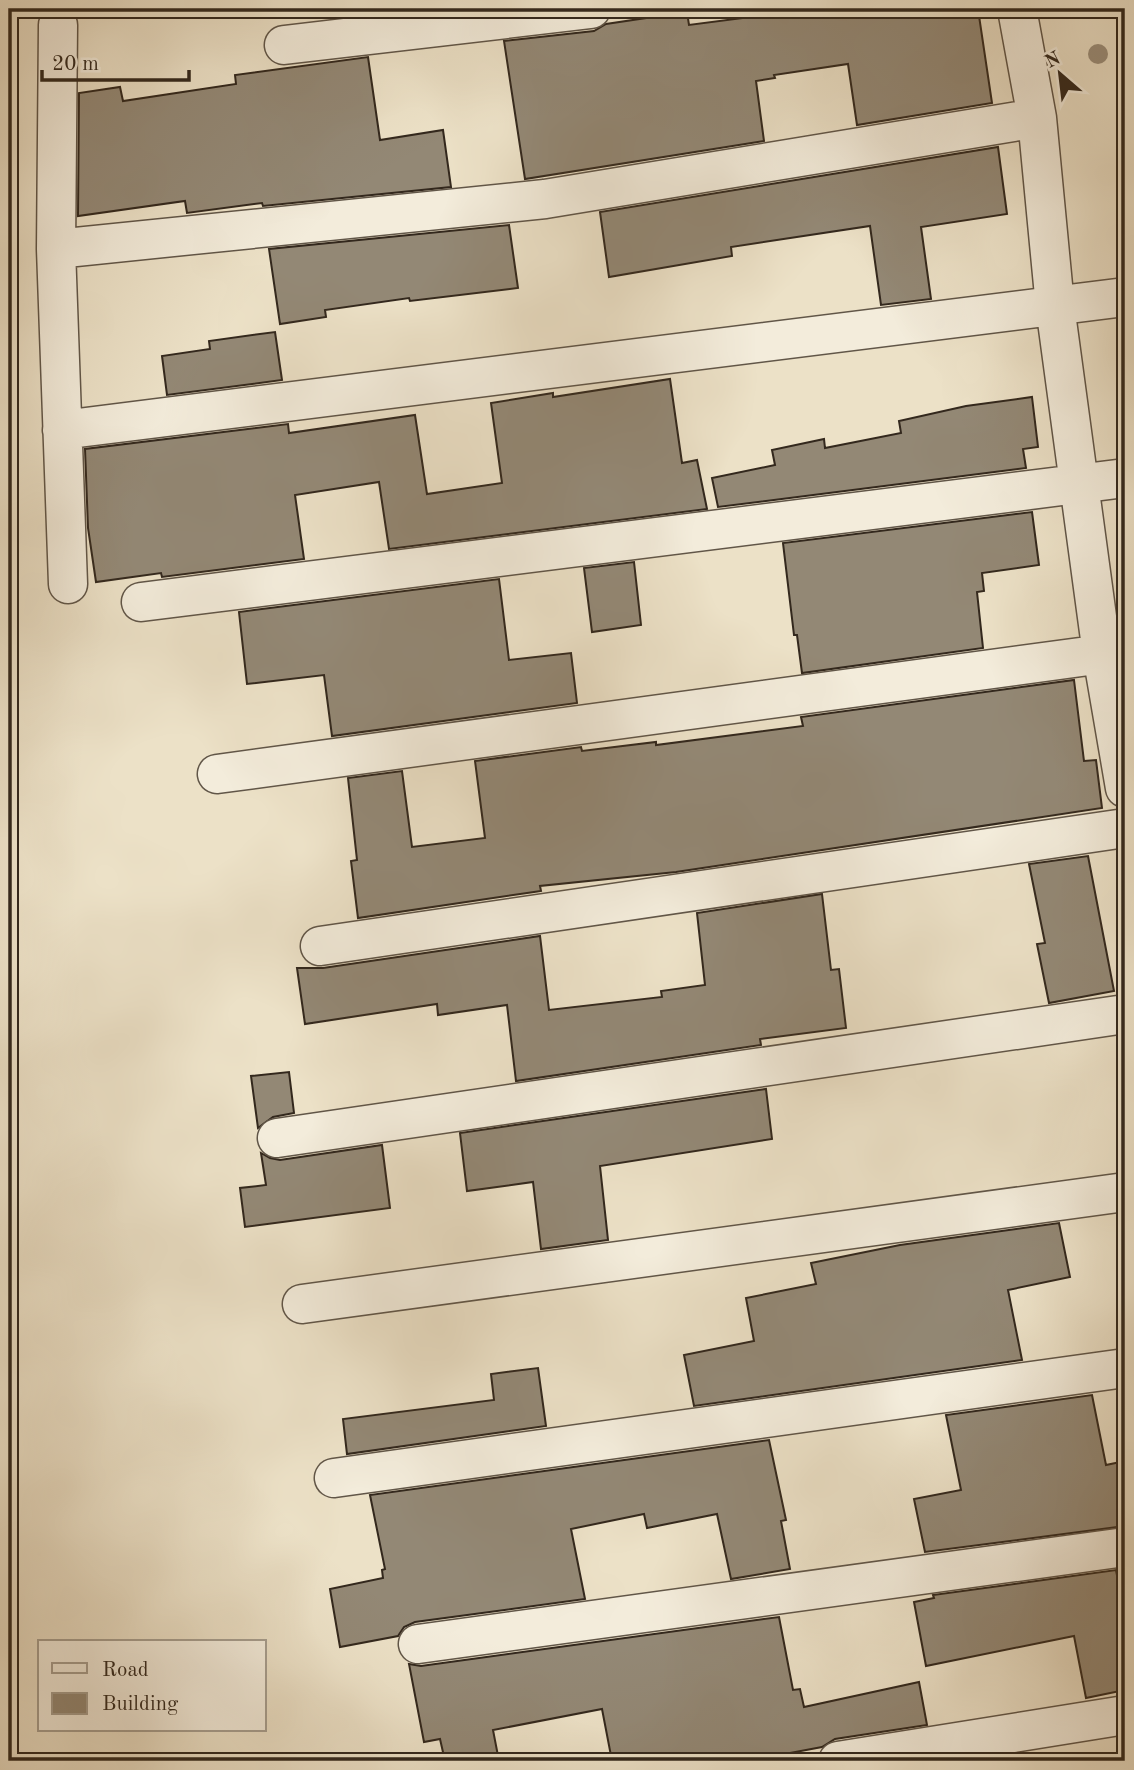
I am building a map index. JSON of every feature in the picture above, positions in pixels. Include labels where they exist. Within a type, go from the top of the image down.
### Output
[{"type":"street","points":[[284,45],[591,9]]},
{"type":"street","points":[[1017,9],[1037,118],[1055,306],[1079,484],[1114,652],[1125,788]]},
{"type":"street","points":[[58,25],[56,249],[68,584]]},
{"type":"street","points":[[56,249],[545,199],[1037,118]]},
{"type":"street","points":[[62,430],[1125,297]]},
{"type":"street","points":[[141,602],[1125,478]]},
{"type":"street","points":[[217,774],[1114,652]]},
{"type":"street","points":[[320,946],[1125,828]]},
{"type":"street","points":[[277,1138],[1125,1014]]},
{"type":"street","points":[[302,1304],[1125,1192]]},
{"type":"street","points":[[334,1478],[1125,1368]]},
{"type":"street","points":[[418,1644],[1125,1547]]},
{"type":"street","points":[[838,1761],[1125,1715]]},
{"type":"building","points":[[812,9],[978,9],[992,103],[857,125],[848,64],[774,75],[775,78],[756,81],[764,141],[525,179],[504,41],[594,31],[606,24],[687,12],[689,25]]},
{"type":"building","points":[[368,57],[380,140],[443,130],[451,187],[263,206],[262,203],[187,213],[185,201],[78,216],[79,93],[120,87],[123,101],[236,84],[235,75]]},
{"type":"building","points":[[998,147],[1007,214],[921,227],[931,299],[881,305],[870,226],[731,247],[732,256],[609,277],[600,212]]},
{"type":"building","points":[[509,225],[518,288],[410,301],[409,298],[325,310],[326,317],[280,324],[269,249]]},
{"type":"building","points":[[275,332],[282,380],[167,395],[162,356],[210,349],[209,341]]},
{"type":"building","points":[[670,379],[682,463],[697,460],[707,509],[389,549],[379,482],[295,495],[304,559],[162,577],[161,573],[96,582],[88,528],[85,449],[288,424],[289,433],[415,415],[427,494],[502,483],[491,403],[553,393],[553,397]]},
{"type":"building","points":[[1032,397],[1038,447],[1023,449],[1026,468],[718,507],[712,478],[775,465],[772,450],[824,439],[825,448],[901,433],[899,421],[966,406]]},
{"type":"building","points":[[1032,512],[1039,565],[982,573],[984,591],[977,592],[983,648],[802,673],[797,635],[794,635],[783,543]]},
{"type":"building","points":[[634,562],[641,625],[592,632],[584,568]]},
{"type":"building","points":[[499,579],[509,660],[571,653],[577,703],[332,736],[324,675],[247,684],[239,612]]},
{"type":"building","points":[[1074,680],[1084,761],[1096,760],[1102,808],[676,872],[540,886],[541,891],[358,918],[351,861],[357,860],[348,778],[402,771],[412,847],[485,838],[475,761],[581,747],[582,751],[656,742],[656,745],[803,726],[801,717]]},
{"type":"building","points":[[1088,856],[1114,991],[1049,1003],[1037,944],[1045,943],[1029,864]]},
{"type":"building","points":[[822,894],[831,970],[839,969],[846,1028],[760,1039],[761,1045],[516,1081],[507,1005],[438,1015],[437,1004],[305,1024],[297,968],[323,968],[540,936],[549,1010],[662,997],[661,991],[705,985],[697,913]]},
{"type":"building","points":[[289,1072],[294,1113],[273,1117],[258,1128],[251,1076]]},
{"type":"building","points":[[766,1089],[772,1139],[600,1166],[608,1240],[541,1249],[533,1182],[467,1191],[460,1133]]},
{"type":"building","points":[[382,1145],[390,1208],[245,1227],[240,1188],[266,1185],[261,1153],[280,1160]]},
{"type":"building","points":[[1059,1223],[1070,1277],[1008,1290],[1022,1360],[694,1406],[684,1355],[754,1341],[746,1298],[816,1284],[811,1263],[900,1245]]},
{"type":"building","points":[[538,1368],[546,1426],[347,1454],[343,1419],[494,1400],[491,1374]]},
{"type":"building","points":[[1092,1395],[1106,1465],[1125,1461],[1125,1526],[925,1552],[914,1499],[961,1490],[946,1415]]},
{"type":"building","points":[[769,1440],[786,1520],[781,1521],[790,1569],[731,1579],[717,1514],[647,1528],[644,1514],[571,1529],[585,1599],[415,1622],[404,1627],[398,1636],[340,1647],[330,1589],[383,1578],[382,1570],[385,1569],[370,1495]]},
{"type":"building","points":[[1116,1570],[1125,1618],[1125,1690],[1086,1698],[1074,1636],[926,1666],[914,1602],[934,1598],[933,1595]]},
{"type":"building","points":[[779,1617],[793,1690],[800,1689],[804,1707],[919,1682],[927,1725],[835,1739],[822,1747],[747,1761],[612,1761],[602,1709],[493,1730],[499,1761],[445,1761],[440,1739],[424,1742],[409,1664],[421,1666]]}]
